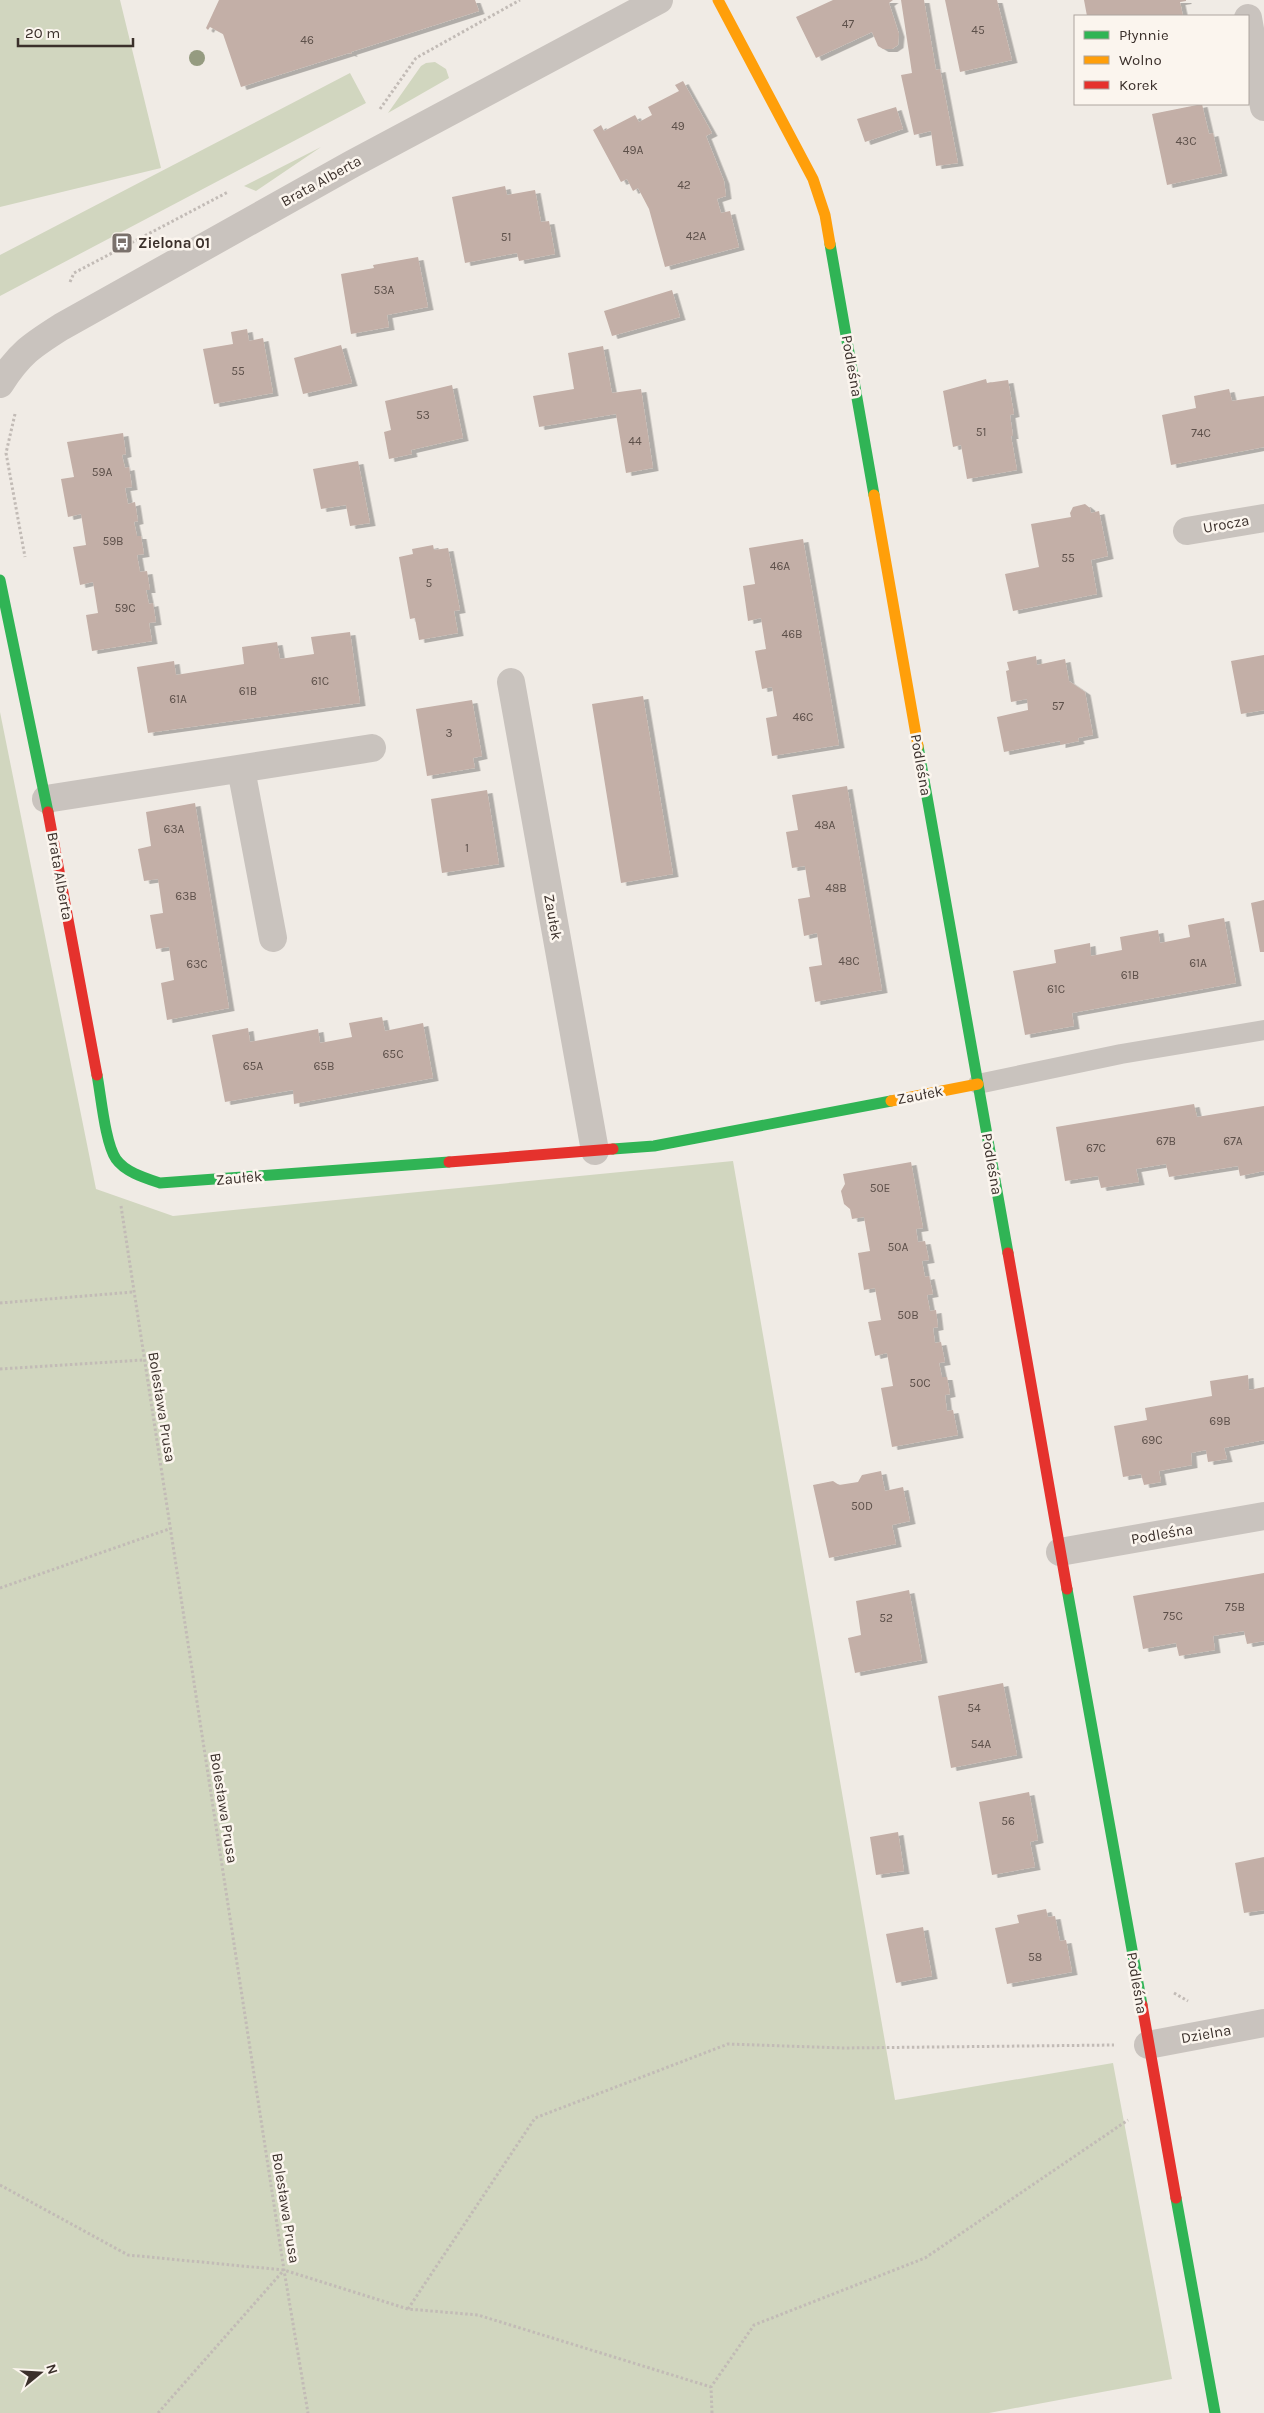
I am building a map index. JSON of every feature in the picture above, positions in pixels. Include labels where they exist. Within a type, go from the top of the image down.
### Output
[{"type":"street","name":"Brata Alberta","points":[[0,384],[7,361],[157,272],[352,164],[659,0]]},
{"type":"street","name":"Podleśna","points":[[718,0],[802,154],[814,179],[825,215],[1060,1552],[1215,2413]]},
{"type":"street","points":[[1244,0],[1252,24],[1264,107]]},
{"type":"street","name":"Urocza","points":[[1187,531],[1264,518]]},
{"type":"street","name":"Brata Alberta","points":[[0,580],[46,799],[108,1136],[116,1159],[126,1168]]},
{"type":"street","name":"Zaułek","points":[[511,682],[595,1151]]},
{"type":"street","points":[[46,799],[372,748]]},
{"type":"street","points":[[241,769],[273,938]]},
{"type":"street","name":"Zaułek","points":[[126,1168],[134,1174],[160,1183],[654,1146],[978,1084]]},
{"type":"street","name":"Podleśna","points":[[1060,1552],[1264,1516]]},
{"type":"street","name":"Dzielna","points":[[1148,2045],[1264,2023]]},
{"type":"lane","points":[[978,1084],[1120,1054],[1264,1030]]},
{"type":"path","points":[[17,410],[6,453],[27,565]]},
{"type":"path","name":"Bolesława Prusa","points":[[120,1205],[284,2270],[308,2413]]},
{"type":"path","points":[[0,1303],[133,1292]]},
{"type":"path","points":[[0,1369],[143,1360]]},
{"type":"path","points":[[0,1588],[169,1529]]},
{"type":"path","points":[[408,2309],[535,2118],[728,2044],[843,2048],[1148,2045]]},
{"type":"path","points":[[712,2413],[711,2387],[754,2325],[925,2258],[1158,2100]]},
{"type":"path","points":[[0,2185],[128,2255],[284,2270],[408,2309],[478,2315],[711,2387]]},
{"type":"path","points":[[158,2413],[284,2270]]},
{"type":"green space","points":[[0,0],[120,0],[161,168],[0,207]]},
{"type":"green space","points":[[435,62],[446,69],[449,78],[388,113],[421,66],[426,63]]},
{"type":"green space","points":[[350,73],[366,103],[0,296],[0,255]]},
{"type":"green space","points":[[321,147],[256,191],[244,186]]},
{"type":"green space","points":[[0,712],[96,1189],[173,1216],[733,1161],[895,2100],[1113,2063],[1172,2379],[989,2413],[0,2413]]},
{"type":"building","points":[[219,0],[475,0],[479,11],[351,52],[352,54],[349,53],[241,87],[223,34],[210,27],[208,30],[206,28]]},
{"type":"building","points":[[833,0],[893,0],[889,3],[899,34],[898,45],[892,49],[883,49],[878,46],[872,32],[816,58],[796,17]]},
{"type":"building","points":[[901,0],[924,0],[936,70],[940,69],[958,163],[936,166],[931,131],[914,135],[901,75],[912,73]]},
{"type":"building","points":[[945,0],[997,0],[1012,60],[960,72]]},
{"type":"building","points":[[1084,0],[1186,0],[1180,2],[1183,15],[1087,15]]},
{"type":"building","points":[[683,81],[712,133],[706,136],[724,181],[726,196],[717,199],[721,213],[730,211],[739,247],[665,267],[649,209],[638,188],[633,191],[627,179],[621,182],[593,130],[601,125],[604,131],[635,115],[639,122],[652,115],[648,107],[679,91],[675,85]]},
{"type":"building","points":[[1202,105],[1209,134],[1213,133],[1222,173],[1167,185],[1152,114]]},
{"type":"building","points":[[896,107],[903,129],[865,142],[857,119]]},
{"type":"building","points":[[505,186],[507,195],[535,190],[541,222],[549,221],[555,254],[519,261],[517,253],[465,263],[452,197]]},
{"type":"building","points":[[418,257],[428,307],[387,315],[389,327],[351,334],[341,274],[374,268],[373,265]]},
{"type":"building","points":[[672,290],[680,317],[612,336],[604,311]]},
{"type":"building","points":[[247,329],[249,341],[263,338],[273,393],[214,404],[203,349],[233,344],[231,332]]},
{"type":"building","points":[[341,345],[352,383],[303,394],[294,358]]},
{"type":"building","points":[[603,346],[612,393],[641,389],[653,468],[626,473],[616,414],[539,427],[533,396],[574,389],[568,353]]},
{"type":"building","points":[[986,379],[987,383],[1008,380],[1014,414],[1010,415],[1013,436],[1011,436],[1017,470],[967,479],[961,445],[953,447],[943,391]]},
{"type":"building","points":[[452,385],[463,438],[411,450],[412,454],[389,459],[384,432],[391,430],[385,401]]},
{"type":"building","points":[[1229,389],[1232,401],[1264,396],[1264,447],[1171,465],[1162,415],[1196,408],[1194,396]]},
{"type":"building","points":[[123,433],[126,454],[122,455],[125,468],[129,467],[132,487],[125,488],[128,504],[135,502],[138,521],[134,522],[137,536],[141,536],[144,554],[137,555],[140,572],[147,571],[150,590],[146,590],[149,604],[153,603],[156,622],[149,623],[152,641],[92,651],[86,615],[98,613],[93,582],[80,585],[73,547],[86,545],[81,514],[68,517],[61,479],[74,477],[67,442]]},
{"type":"building","points":[[358,461],[370,523],[350,526],[346,505],[321,509],[313,469]]},
{"type":"building","points":[[1085,504],[1090,508],[1091,513],[1099,511],[1108,556],[1091,560],[1097,594],[1013,611],[1005,574],[1039,567],[1031,524],[1071,517],[1070,513],[1073,507]]},
{"type":"building","points":[[803,539],[839,745],[772,756],[766,718],[777,716],[772,687],[762,689],[755,651],[766,649],[761,618],[748,621],[743,586],[755,584],[749,548]]},
{"type":"building","points":[[433,545],[434,550],[448,548],[460,610],[454,611],[458,633],[419,640],[415,618],[410,619],[399,557],[413,554],[412,549]]},
{"type":"building","points":[[350,632],[360,703],[148,733],[137,667],[174,661],[176,675],[244,664],[242,647],[277,642],[280,659],[314,654],[311,637]]},
{"type":"building","points":[[1264,655],[1264,710],[1241,714],[1231,661]]},
{"type":"building","points":[[1036,656],[1037,665],[1065,659],[1069,681],[1085,692],[1093,735],[1078,738],[1079,741],[1060,745],[1060,741],[1004,752],[997,717],[1028,710],[1027,699],[1011,702],[1006,671],[1009,670],[1007,662]]},
{"type":"building","points":[[643,696],[673,874],[621,883],[592,704]]},
{"type":"building","points":[[472,700],[482,756],[473,758],[475,768],[427,776],[416,709]]},
{"type":"building","points":[[847,786],[882,990],[815,1002],[809,967],[822,965],[817,933],[804,936],[798,899],[810,897],[805,866],[792,868],[786,832],[798,830],[792,795]]},
{"type":"building","points":[[487,790],[499,864],[442,873],[431,799]]},
{"type":"building","points":[[195,803],[229,1008],[167,1020],[161,983],[174,980],[169,947],[156,949],[150,915],[163,913],[158,879],[144,881],[138,849],[151,846],[146,812]]},
{"type":"building","points":[[1264,900],[1264,952],[1260,952],[1251,903]]},
{"type":"building","points":[[1224,918],[1236,983],[1072,1013],[1074,1026],[1025,1035],[1013,971],[1056,963],[1054,950],[1090,943],[1091,956],[1122,950],[1120,937],[1158,930],[1160,943],[1190,937],[1188,925]]},
{"type":"building","points":[[382,1017],[385,1031],[423,1023],[433,1078],[294,1104],[293,1090],[225,1102],[212,1035],[248,1028],[250,1042],[318,1029],[320,1043],[352,1037],[349,1023]]},
{"type":"building","points":[[1194,1104],[1197,1117],[1264,1106],[1264,1171],[1240,1176],[1238,1166],[1169,1177],[1166,1164],[1136,1169],[1139,1182],[1101,1188],[1098,1176],[1065,1181],[1056,1127]]},
{"type":"building","points":[[911,1162],[923,1228],[916,1229],[918,1242],[925,1241],[929,1260],[922,1261],[925,1277],[929,1276],[933,1294],[927,1295],[930,1311],[936,1310],[938,1327],[933,1328],[935,1343],[941,1342],[945,1362],[939,1363],[942,1377],[947,1377],[950,1394],[945,1395],[947,1411],[953,1410],[958,1435],[892,1447],[881,1388],[893,1386],[887,1353],[875,1356],[868,1322],[881,1320],[875,1288],[864,1290],[858,1253],[870,1251],[864,1217],[852,1219],[850,1209],[844,1204],[841,1191],[845,1184],[843,1174]]},
{"type":"building","points":[[1248,1375],[1249,1390],[1264,1387],[1264,1440],[1224,1448],[1227,1459],[1208,1462],[1206,1450],[1191,1453],[1192,1465],[1159,1471],[1161,1482],[1144,1485],[1141,1474],[1123,1477],[1114,1426],[1147,1420],[1145,1408],[1212,1396],[1210,1381]]},
{"type":"building","points":[[881,1471],[885,1491],[903,1487],[910,1521],[892,1525],[896,1544],[829,1558],[813,1485],[833,1481],[839,1485],[858,1482],[862,1475]]},
{"type":"building","points":[[1264,1573],[1264,1641],[1247,1644],[1244,1631],[1213,1636],[1215,1650],[1179,1656],[1176,1643],[1143,1649],[1133,1596]]},
{"type":"building","points":[[909,1590],[922,1660],[855,1673],[848,1638],[861,1635],[856,1601]]},
{"type":"building","points":[[1003,1683],[1017,1755],[951,1768],[938,1696]]},
{"type":"building","points":[[1029,1792],[1038,1840],[1030,1842],[1035,1867],[992,1875],[979,1802]]},
{"type":"building","points":[[898,1832],[904,1871],[876,1875],[870,1837]]},
{"type":"building","points":[[1264,1857],[1264,1910],[1244,1913],[1235,1863]]},
{"type":"building","points":[[1046,1909],[1048,1917],[1055,1916],[1060,1941],[1066,1940],[1072,1972],[1007,1984],[995,1928],[1019,1923],[1017,1915]]},
{"type":"building","points":[[923,1927],[932,1976],[896,1983],[886,1934]]},
{"type":"traffic: fast","points":[[830,244],[874,495]]},
{"type":"traffic: fast","points":[[0,580],[48,812]]},
{"type":"traffic: fast","points":[[918,746],[1008,1253]]},
{"type":"traffic: fast","points":[[97,1075],[106,1131],[116,1159],[130,1171],[160,1183],[449,1162]]},
{"type":"traffic: fast","points":[[613,1149],[654,1146],[891,1101]]},
{"type":"traffic: fast","points":[[1067,1589],[1142,2005]]},
{"type":"traffic: fast","points":[[1176,2198],[1215,2413]]},
{"type":"traffic: slow","points":[[718,0],[813,179],[825,215],[830,244]]},
{"type":"traffic: slow","points":[[874,495],[918,746]]},
{"type":"traffic: slow","points":[[891,1101],[978,1084]]},
{"type":"traffic: jam","points":[[48,812],[97,1075]]},
{"type":"traffic: jam","points":[[449,1162],[613,1149]]},
{"type":"traffic: jam","points":[[1008,1253],[1067,1589]]},
{"type":"traffic: jam","points":[[1142,2005],[1176,2198]]},
{"type":"place","name":"Zielona 01","points":[[122,243]]}]
